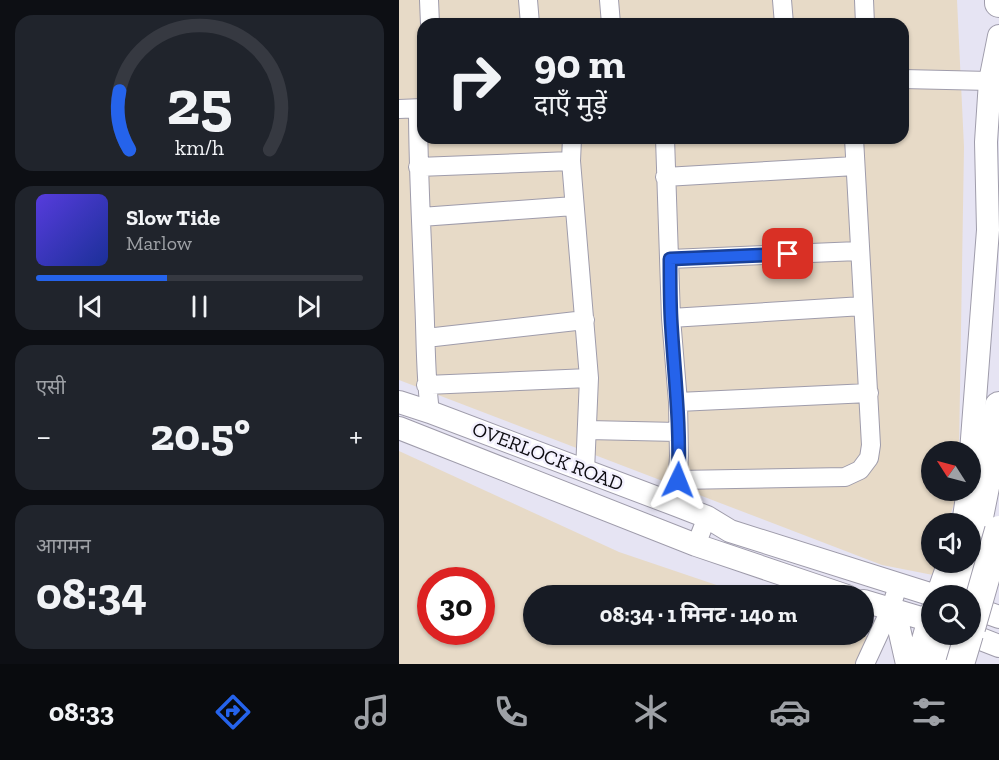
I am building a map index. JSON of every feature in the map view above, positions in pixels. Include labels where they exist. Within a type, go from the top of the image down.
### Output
[{"type":"main road","points":[[980,513],[999,406]]},
{"type":"main road","points":[[981,593],[999,530]]},
{"type":"main road","points":[[938,645],[941,664]]},
{"type":"main road","points":[[960,664],[965,645]]},
{"type":"street","points":[[429,0],[430,18]]},
{"type":"street","points":[[528,0],[530,18]]},
{"type":"street","points":[[609,0],[610,18]]},
{"type":"street","points":[[782,0],[784,18]]},
{"type":"street","points":[[864,0],[865,18]]},
{"type":"street","points":[[972,441],[988,230],[986,142],[990,81],[999,36]]},
{"type":"street","points":[[909,79],[990,81]]},
{"type":"street","points":[[399,109],[417,108]]},
{"type":"street","points":[[419,144],[426,385],[430,412]]},
{"type":"street","points":[[572,144],[574,206],[589,378],[585,471]]},
{"type":"street","points":[[665,144],[671,318],[678,402],[679,456],[676,505]]},
{"type":"street","points":[[678,480],[845,477],[860,470],[869,458],[871,445],[869,393],[854,144]]},
{"type":"street","points":[[418,167],[571,161]]},
{"type":"street","points":[[665,177],[855,166]]},
{"type":"street","points":[[421,217],[574,206]]},
{"type":"street","points":[[670,259],[859,251]]},
{"type":"street","points":[[671,318],[863,306]]},
{"type":"street","points":[[426,338],[585,320]]},
{"type":"street","points":[[426,385],[589,378]]},
{"type":"street","points":[[678,402],[869,393]]},
{"type":"street","name":"OVERLOCK ROAD","points":[[399,402],[707,517],[730,531],[921,591]]},
{"type":"street","name":"OVERLOCK ROAD","points":[[399,428],[696,545],[814,585]]},
{"type":"street","points":[[588,430],[678,432]]},
{"type":"street","points":[[696,545],[707,517]]},
{"type":"street","points":[[865,664],[892,610],[899,583]]},
{"type":"street","points":[[874,604],[921,618]]},
{"type":"street","points":[[892,610],[907,664]]},
{"type":"street","points":[[981,611],[999,617]]},
{"type":"street","points":[[981,639],[999,646]]},
{"type":"street","points":[[916,664],[925,645]]},
{"type":"shaded area","points":[[399,0],[957,0],[964,147],[959,441],[921,441],[921,501],[955,501],[951,513],[921,513],[921,573],[882,565],[399,380]]},
{"type":"shaded area","points":[[399,451],[619,552],[716,585],[523,585],[523,645],[871,645],[862,664],[399,664]]},
{"type":"route","points":[[678,480],[678,402],[671,318],[670,259],[788,254]]}]
